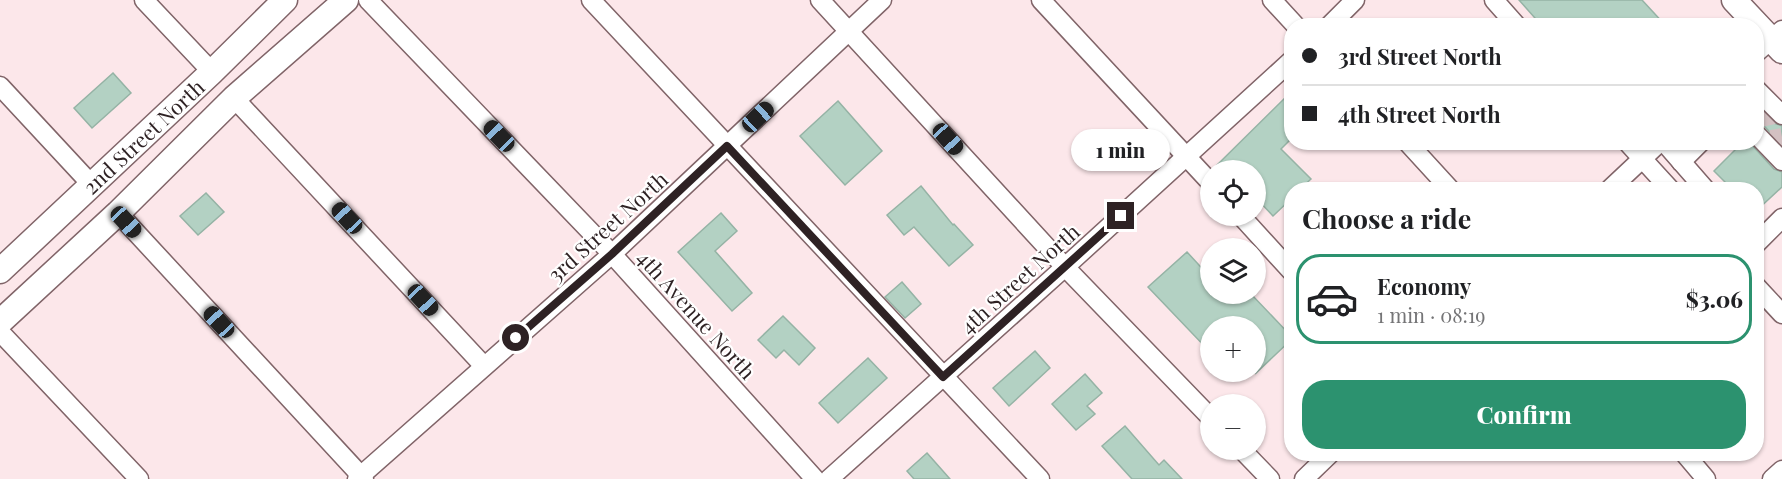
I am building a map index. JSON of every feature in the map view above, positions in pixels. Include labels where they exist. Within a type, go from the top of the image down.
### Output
[{"type":"main road","name":"2nd Street North","points":[[0,272],[285,0]]},
{"type":"main road","points":[[0,322],[118,213],[234,98],[346,0]]},
{"type":"main road","points":[[1734,0],[1750,18]]},
{"type":"street","points":[[144,0],[212,72]]},
{"type":"street","name":"4th Avenue North","points":[[368,0],[612,254],[815,479]]},
{"type":"street","points":[[591,0],[1040,479]]},
{"type":"street","points":[[820,0],[1065,267],[1200,407]]},
{"type":"street","name":"3rd Street North","points":[[361,478],[612,254],[882,0]]},
{"type":"street","points":[[1041,0],[1200,171]]},
{"type":"street","points":[[1272,0],[1289,18]]},
{"type":"street","points":[[1337,18],[1355,0]]},
{"type":"street","points":[[1494,0],[1511,18]]},
{"type":"street","name":"4th Street North","points":[[829,479],[1284,67]]},
{"type":"street","points":[[0,86],[91,184]]},
{"type":"street","points":[[1764,97],[1780,115]]},
{"type":"street","points":[[234,98],[484,366]]},
{"type":"street","points":[[1764,138],[1782,161]]},
{"type":"street","points":[[1414,150],[1444,182]]},
{"type":"street","points":[[1634,150],[1663,182]]},
{"type":"street","points":[[1617,182],[1653,150]]},
{"type":"street","points":[[1670,150],[1698,182]]},
{"type":"street","points":[[1681,162],[1693,150]]},
{"type":"street","points":[[118,213],[361,478]]},
{"type":"street","points":[[1764,236],[1782,218]]},
{"type":"street","points":[[1250,226],[1284,263]]},
{"type":"street","points":[[1764,295],[1782,314]]},
{"type":"street","points":[[0,332],[139,479]]},
{"type":"street","points":[[1252,460],[1270,479]]},
{"type":"street","points":[[1304,479],[1323,461]]},
{"type":"street","points":[[1691,461],[1706,479]]},
{"type":"street","points":[[1772,479],[1782,470]]},
{"type":"building","points":[[1519,0],[1642,0],[1659,18],[1535,18]]},
{"type":"building","points":[[113,73],[131,93],[92,128],[74,108]]},
{"type":"building","points":[[1284,99],[1284,146],[1281,149],[1311,179],[1308,182],[1284,182],[1284,206],[1273,216],[1266,209],[1266,160],[1222,160]]},
{"type":"building","points":[[838,101],[882,151],[845,185],[800,136]]},
{"type":"building","points":[[1764,113],[1774,123],[1782,126],[1782,145],[1764,126]]},
{"type":"building","points":[[1735,150],[1756,150],[1774,169],[1782,172],[1782,187],[1764,204],[1764,182],[1725,182],[1714,171]]},
{"type":"building","points":[[921,186],[973,245],[949,266],[914,227],[904,235],[887,215]]},
{"type":"building","points":[[206,193],[224,212],[198,235],[180,216]]},
{"type":"building","points":[[721,213],[737,231],[715,251],[752,293],[732,311],[678,252]]},
{"type":"building","points":[[1187,252],[1200,266],[1200,304],[1261,304],[1284,329],[1284,347],[1266,364],[1266,316],[1200,316],[1200,342],[1148,287]]},
{"type":"building","points":[[902,282],[921,304],[905,318],[885,297]]},
{"type":"building","points":[[783,316],[815,348],[799,365],[784,350],[776,358],[758,340]]},
{"type":"building","points":[[1035,351],[1050,368],[1009,406],[993,388]]},
{"type":"building","points":[[868,358],[887,378],[838,423],[819,403]]},
{"type":"building","points":[[1085,374],[1102,393],[1087,406],[1095,414],[1076,430],[1052,404]]},
{"type":"building","points":[[1125,426],[1159,465],[1164,460],[1182,479],[1132,479],[1102,446]]},
{"type":"building","points":[[927,453],[950,479],[914,479],[907,471]]},
{"type":"tunnel","points":[[1764,117],[1775,115]]},
{"type":"tunnel","points":[[1771,139],[1782,137]]},
{"type":"route","points":[[516,338],[612,254],[727,146],[943,377],[1121,216]]}]
